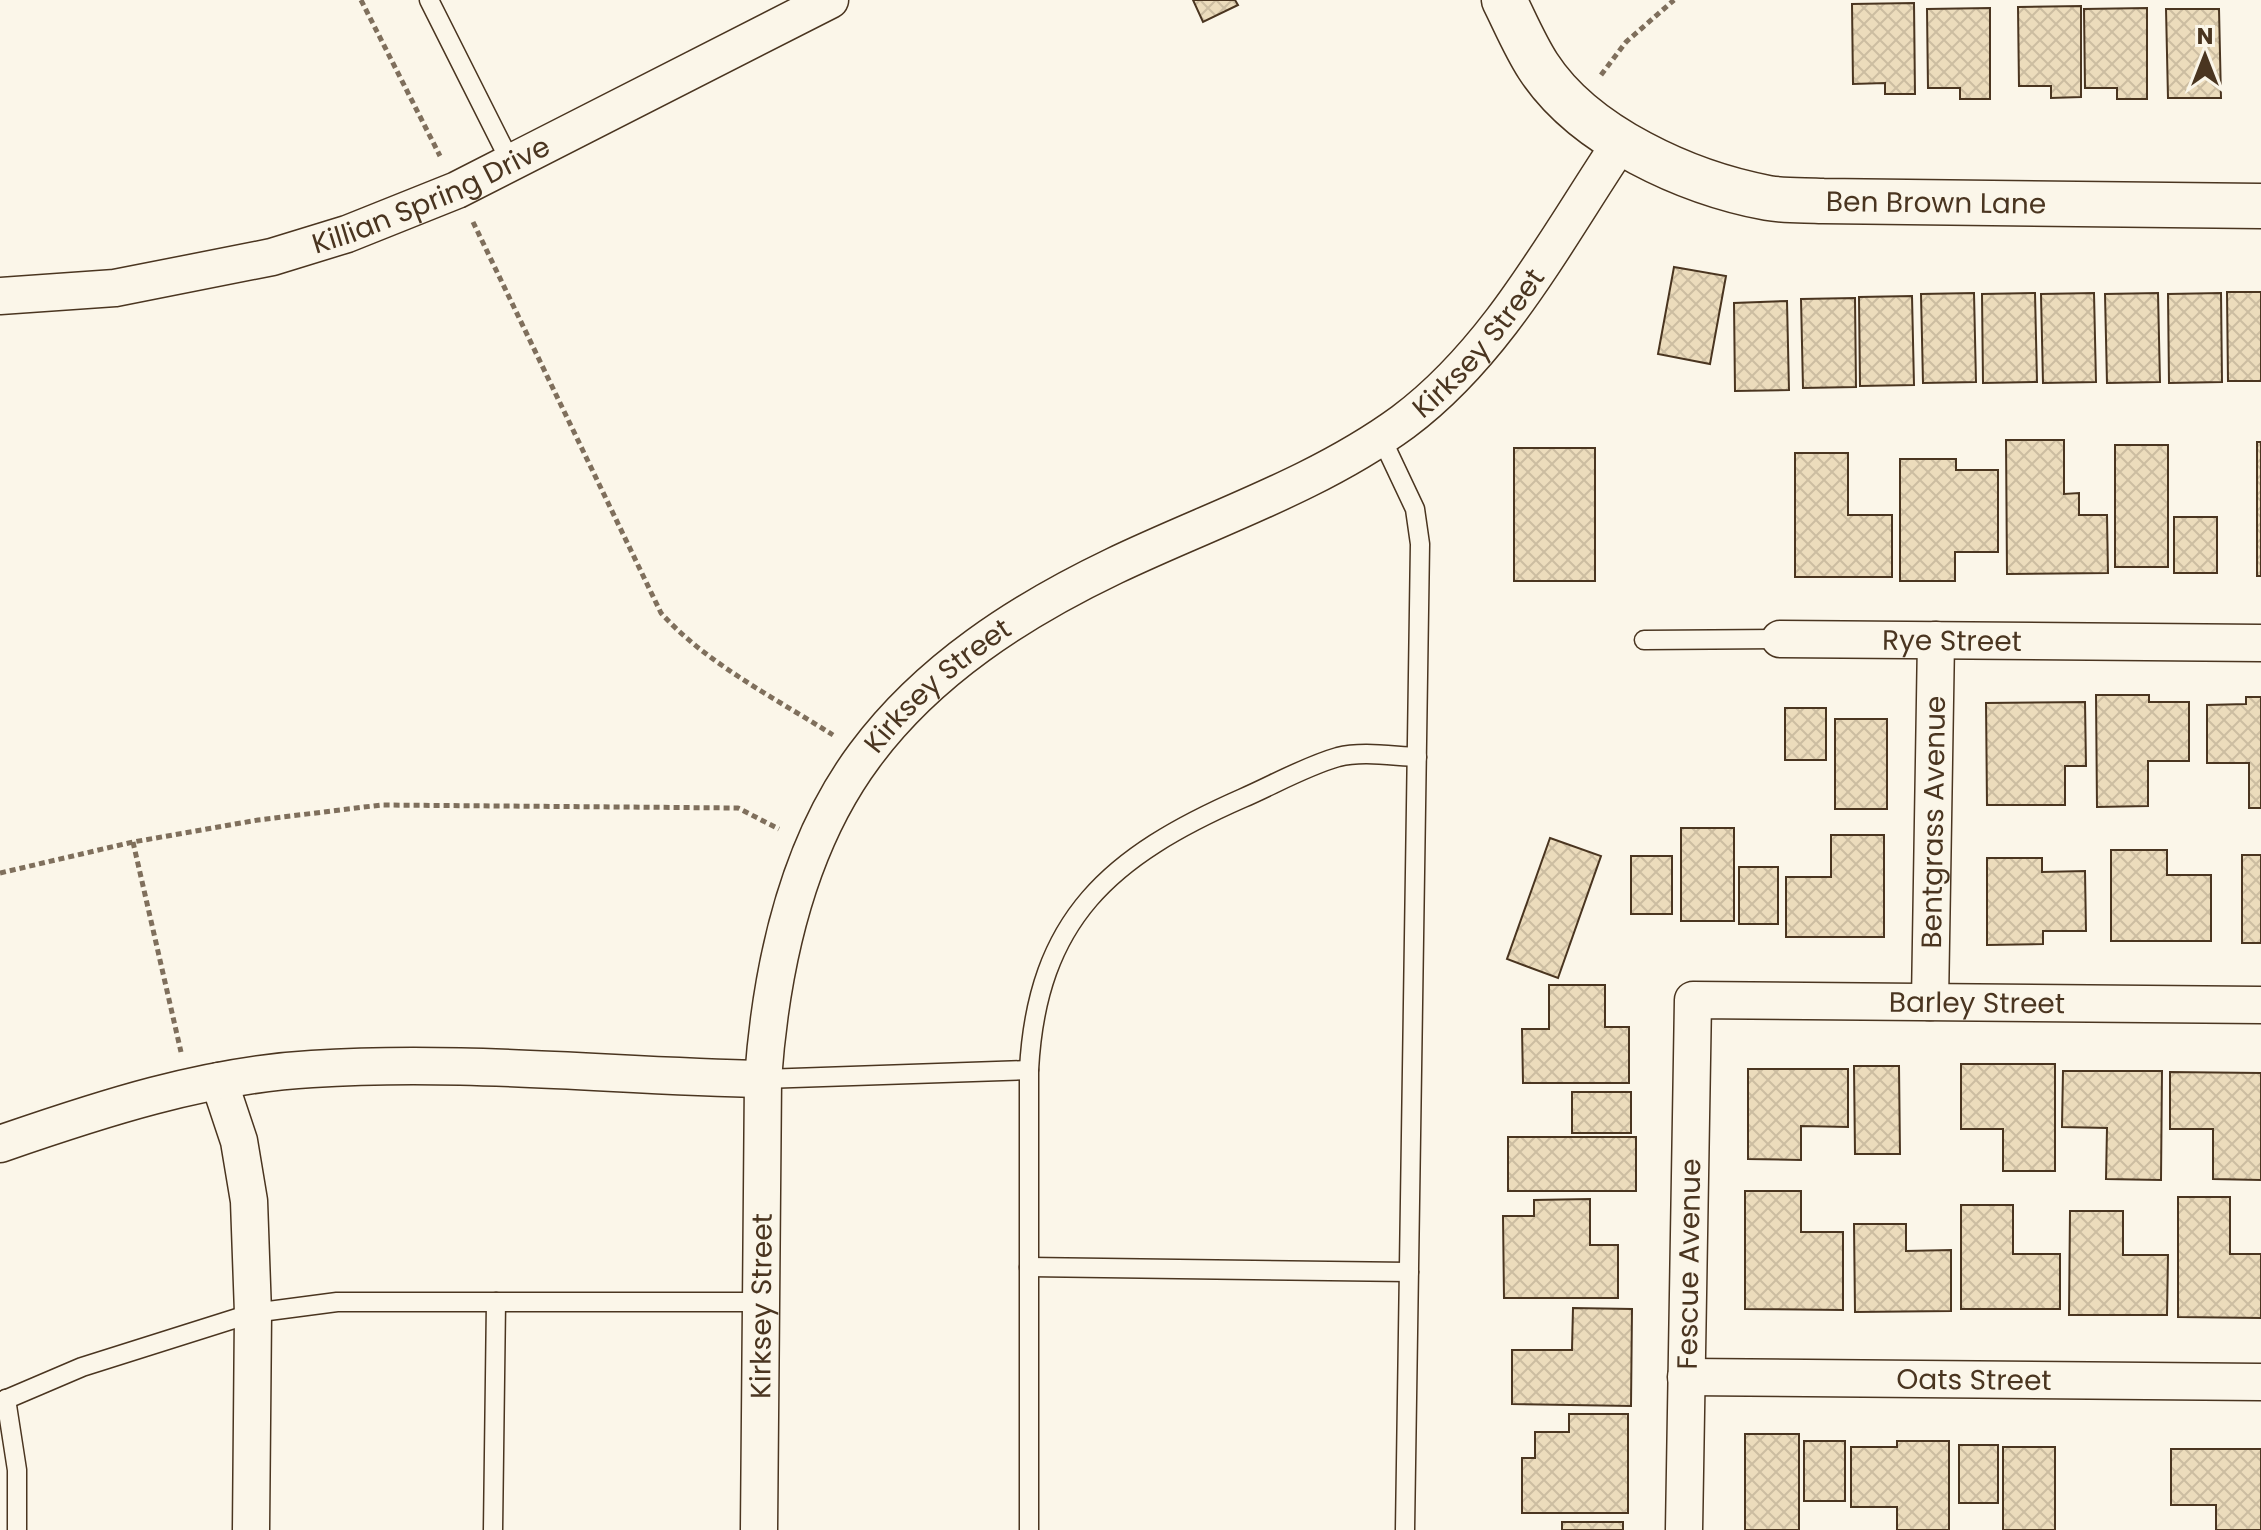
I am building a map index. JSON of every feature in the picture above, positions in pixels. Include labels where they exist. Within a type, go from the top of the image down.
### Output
[{"type":"street","name":"Killian Spring Drive","points":[[0,296],[115,288],[272,257],[347,234],[457,190],[830,0]]},
{"type":"street","name":"Ben Brown Lane","points":[[1504,0],[1539,67],[1577,108],[1621,142],[1666,166],[1769,198],[2261,206]]},
{"type":"street","name":"Kirksey Street","points":[[759,1530],[763,1079],[767,1013],[802,877],[865,755],[965,654],[1014,619],[1112,567],[1276,492],[1381,437],[1449,383],[1498,326],[1621,142]]},
{"type":"street","name":"Rye Street","points":[[1780,639],[2261,643]]},
{"type":"street","name":"Bentgrass Avenue","points":[[1930,1002],[1936,640]]},
{"type":"street","name":"Barley Street","points":[[1693,1000],[2261,1005]]},
{"type":"street","name":"Fescue Avenue","points":[[1684,1530],[1693,1000]]},
{"type":"street","points":[[0,1144],[105,1107],[204,1085],[310,1069],[393,1066],[763,1079]]},
{"type":"street","points":[[204,1085],[239,1141],[249,1201],[253,1313],[251,1530]]},
{"type":"street","name":"Oats Street","points":[[1686,1377],[2261,1382]]},
{"type":"lane","points":[[429,0],[511,163]]},
{"type":"lane","points":[[1381,437],[1415,509],[1420,544],[1405,1530]]},
{"type":"lane","name":"Rye Street","points":[[1644,640],[1780,639]]},
{"type":"lane","points":[[1029,1530],[1029,1070],[1031,1028],[1053,955],[1073,918],[1121,867],[1184,824],[1338,757],[1417,757]]},
{"type":"lane","points":[[763,1079],[1029,1070]]},
{"type":"lane","points":[[1029,1267],[1409,1272]]},
{"type":"lane","points":[[17,1530],[17,1470],[3,1400],[82,1367],[253,1313],[337,1302],[761,1302]]},
{"type":"lane","points":[[493,1530],[496,1302]]},
{"type":"path","points":[[361,0],[457,190],[661,613],[680,634],[708,654],[865,755]]},
{"type":"path","points":[[1577,108],[1626,42],[1674,0]]},
{"type":"path","points":[[0,873],[133,842],[258,820],[381,805],[738,808],[816,847]]},
{"type":"path","points":[[133,842],[204,1085]]},
{"type":"building","points":[[1193,0],[1235,0],[1238,5],[1203,22]]},
{"type":"building","points":[[1914,3],[1915,94],[1885,94],[1885,83],[1853,84],[1852,4]]},
{"type":"building","points":[[2081,6],[2081,97],[2051,98],[2051,86],[2019,86],[2018,7]]},
{"type":"building","points":[[1990,8],[1990,99],[1960,99],[1960,88],[1928,88],[1927,9]]},
{"type":"building","points":[[2147,8],[2147,99],[2117,99],[2117,88],[2085,88],[2084,9]]},
{"type":"building","points":[[2166,9],[2219,9],[2221,98],[2168,98]]},
{"type":"building","points":[[1674,267],[1726,276],[1710,364],[1658,354]]},
{"type":"building","points":[[2227,292],[2261,292],[2261,381],[2228,381]]},
{"type":"building","points":[[1974,293],[1976,382],[1923,383],[1921,294]]},
{"type":"building","points":[[2035,293],[2037,382],[1983,383],[1982,294]]},
{"type":"building","points":[[2094,293],[2096,382],[2043,383],[2041,294]]},
{"type":"building","points":[[2158,293],[2160,382],[2107,383],[2105,294]]},
{"type":"building","points":[[2221,293],[2222,382],[2169,383],[2168,294]]},
{"type":"building","points":[[1912,296],[1914,385],[1860,386],[1859,297]]},
{"type":"building","points":[[1855,298],[1856,387],[1803,388],[1801,299]]},
{"type":"building","points":[[1787,301],[1789,390],[1735,391],[1734,303]]},
{"type":"building","points":[[2006,440],[2064,440],[2064,494],[2079,493],[2079,515],[2107,515],[2108,573],[2007,574]]},
{"type":"building","points":[[2257,442],[2261,442],[2261,576],[2257,576]]},
{"type":"building","points":[[2115,445],[2168,445],[2168,567],[2115,567]]},
{"type":"building","points":[[1514,448],[1595,448],[1595,581],[1514,581]]},
{"type":"building","points":[[1795,453],[1848,453],[1848,515],[1892,515],[1892,577],[1795,577]]},
{"type":"building","points":[[1900,459],[1956,459],[1956,470],[1998,470],[1998,552],[1955,552],[1955,581],[1900,581]]},
{"type":"building","points":[[2174,517],[2217,517],[2217,573],[2174,573]]},
{"type":"building","points":[[2096,695],[2149,695],[2149,702],[2189,702],[2189,761],[2148,761],[2148,806],[2097,807]]},
{"type":"building","points":[[2246,697],[2261,697],[2261,808],[2249,808],[2249,763],[2207,763],[2207,705],[2246,704]]},
{"type":"building","points":[[2085,702],[2086,766],[2065,766],[2065,805],[1987,805],[1986,703]]},
{"type":"building","points":[[1785,708],[1826,708],[1826,760],[1785,760]]},
{"type":"building","points":[[1835,719],[1887,719],[1887,809],[1835,809]]},
{"type":"building","points":[[1681,828],[1734,828],[1734,921],[1681,921]]},
{"type":"building","points":[[1831,835],[1884,835],[1884,937],[1786,937],[1786,877],[1831,877]]},
{"type":"building","points":[[1550,838],[1601,856],[1558,978],[1507,959]]},
{"type":"building","points":[[2111,850],[2167,850],[2167,875],[2211,875],[2211,941],[2111,941]]},
{"type":"building","points":[[2242,855],[2261,855],[2261,943],[2242,943]]},
{"type":"building","points":[[1631,856],[1672,856],[1672,914],[1631,914]]},
{"type":"building","points":[[1987,858],[2042,858],[2042,872],[2085,871],[2086,931],[2043,931],[2043,944],[1987,945]]},
{"type":"building","points":[[1739,867],[1778,867],[1778,924],[1739,924]]},
{"type":"building","points":[[1549,985],[1605,985],[1605,1027],[1629,1027],[1629,1083],[1523,1083],[1522,1029],[1549,1029]]},
{"type":"building","points":[[1961,1064],[2055,1064],[2055,1171],[2003,1171],[2003,1129],[1961,1129]]},
{"type":"building","points":[[1854,1066],[1899,1066],[1900,1154],[1855,1154]]},
{"type":"building","points":[[1748,1069],[1848,1069],[1848,1127],[1801,1126],[1801,1160],[1748,1159]]},
{"type":"building","points":[[2063,1071],[2162,1071],[2161,1180],[2106,1179],[2107,1128],[2062,1127]]},
{"type":"building","points":[[2170,1072],[2261,1073],[2261,1180],[2213,1179],[2213,1129],[2170,1129]]},
{"type":"building","points":[[1572,1092],[1631,1092],[1631,1133],[1572,1133]]},
{"type":"building","points":[[1508,1137],[1636,1137],[1636,1191],[1508,1191]]},
{"type":"building","points":[[1745,1191],[1801,1191],[1801,1232],[1843,1232],[1843,1310],[1745,1309]]},
{"type":"building","points":[[2178,1197],[2230,1197],[2230,1254],[2261,1254],[2261,1318],[2178,1317]]},
{"type":"building","points":[[1590,1199],[1590,1245],[1618,1245],[1618,1298],[1504,1298],[1503,1216],[1534,1216],[1534,1200]]},
{"type":"building","points":[[1961,1205],[2013,1205],[2013,1254],[2060,1254],[2060,1309],[1961,1309]]},
{"type":"building","points":[[2070,1211],[2123,1211],[2123,1255],[2168,1255],[2167,1315],[2069,1315]]},
{"type":"building","points":[[1854,1224],[1906,1224],[1906,1251],[1951,1250],[1951,1311],[1855,1312]]},
{"type":"building","points":[[1573,1308],[1632,1309],[1631,1406],[1512,1404],[1512,1350],[1572,1350]]},
{"type":"building","points":[[1569,1414],[1628,1414],[1628,1513],[1522,1513],[1522,1458],[1535,1458],[1535,1432],[1569,1432]]},
{"type":"building","points":[[1745,1434],[1799,1434],[1799,1530],[1745,1530]]},
{"type":"building","points":[[1804,1441],[1845,1441],[1845,1501],[1804,1501]]},
{"type":"building","points":[[1897,1441],[1949,1441],[1949,1530],[1897,1530],[1897,1507],[1851,1507],[1851,1447],[1897,1447]]},
{"type":"building","points":[[1959,1445],[1998,1445],[1998,1503],[1959,1503]]},
{"type":"building","points":[[2003,1447],[2055,1447],[2055,1530],[2003,1530]]},
{"type":"building","points":[[2171,1449],[2261,1449],[2261,1530],[2216,1530],[2216,1505],[2171,1505]]},
{"type":"building","points":[[1562,1522],[1623,1522],[1623,1530],[1562,1530]]}]
